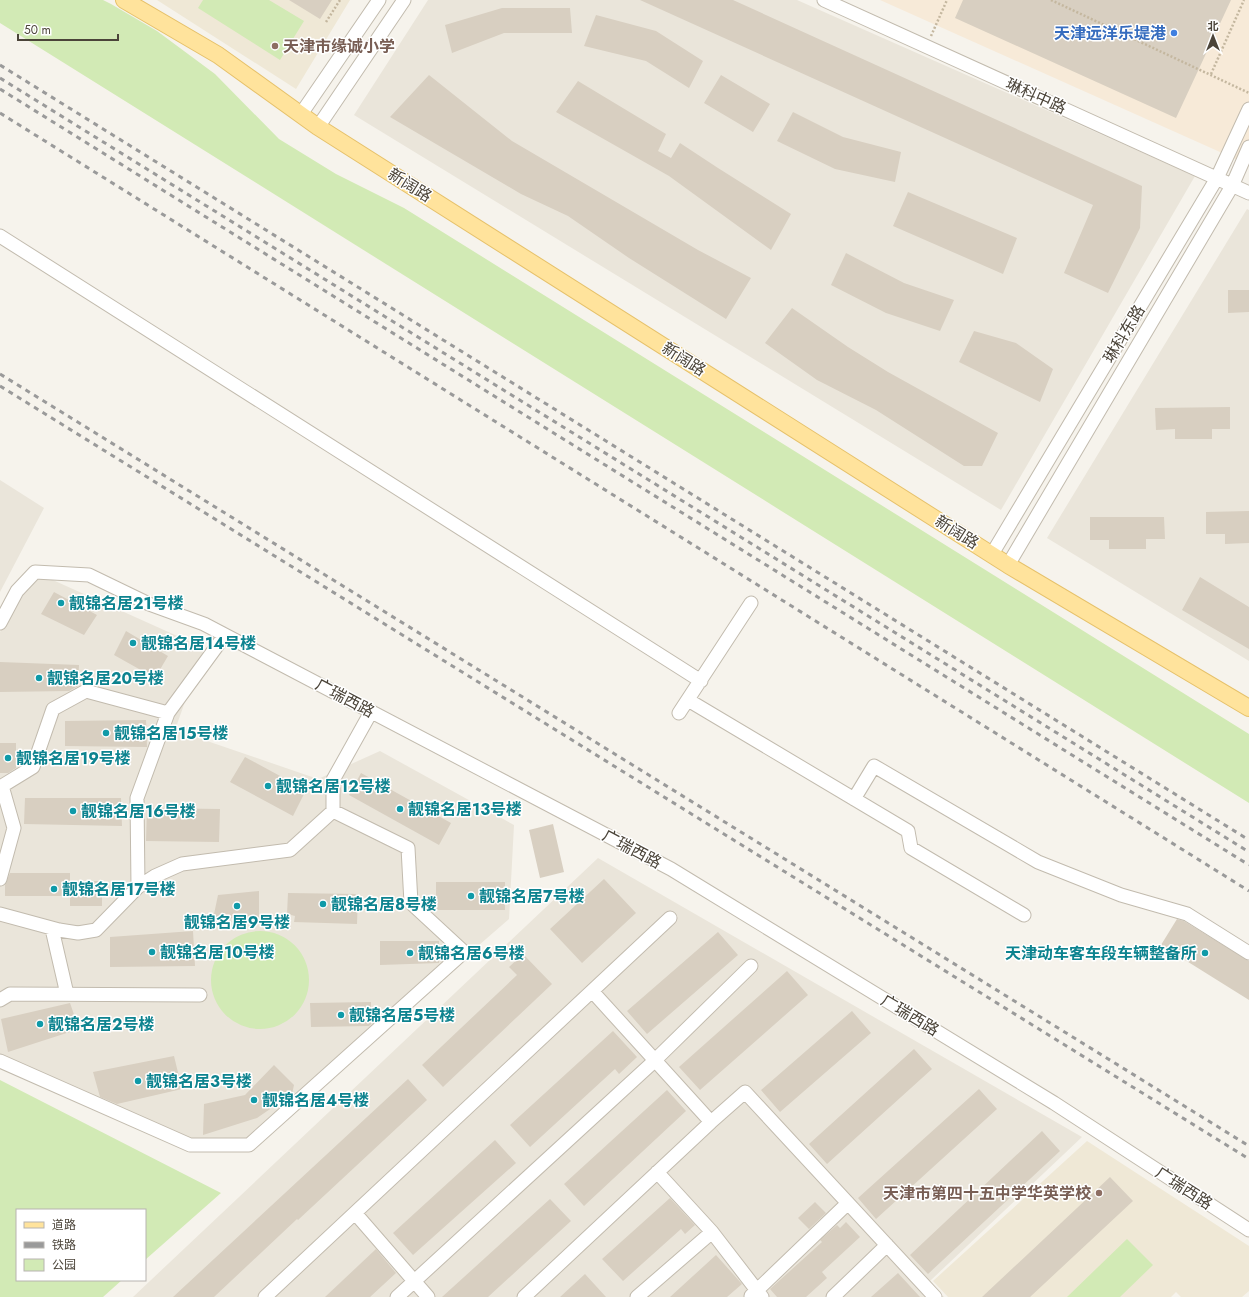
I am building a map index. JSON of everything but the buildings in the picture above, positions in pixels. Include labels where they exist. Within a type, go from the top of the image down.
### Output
[{"type":"main road","name":"新阔路","points":[[124,0],[218,55],[318,127],[1008,565],[1249,708]]},
{"type":"street","points":[[301,114],[379,0]]},
{"type":"street","points":[[318,127],[404,0]]},
{"type":"street","name":"琳科中路","points":[[824,0],[1219,175]]},
{"type":"street","name":"琳科中路","points":[[842,0],[929,39],[1234,182],[1249,193]]},
{"type":"street","name":"琳科东路","points":[[992,554],[1219,175],[1249,109]]},
{"type":"street","name":"琳科东路","points":[[1008,565],[1234,182],[1249,147]]},
{"type":"street","name":"琳科中路","points":[[1234,182],[1249,184]]},
{"type":"street","points":[[0,236],[701,681]]},
{"type":"street","name":"广瑞西路","points":[[0,623],[17,591],[35,572],[63,572],[89,575],[149,604],[204,624],[671,869],[1054,1103],[1249,1230]]},
{"type":"street","points":[[679,713],[751,604]]},
{"type":"street","points":[[138,887],[137,798],[168,713],[225,635]]},
{"type":"street","points":[[0,878],[14,828],[2,786],[33,767],[53,709],[86,691],[168,713]]},
{"type":"street","points":[[688,700],[908,831],[911,848],[1024,915]]},
{"type":"street","points":[[0,914],[52,929],[78,933],[96,930],[138,887],[155,876],[182,864],[290,850],[332,811],[333,780],[371,712]]},
{"type":"street","points":[[854,798],[874,766],[1038,862],[1121,895],[1187,914],[1249,953]]},
{"type":"street","points":[[0,1061],[190,1145],[249,1145],[464,952],[411,903],[408,848],[332,811]]},
{"type":"street","points":[[266,1297],[670,918]]},
{"type":"street","points":[[52,929],[67,994]]},
{"type":"street","points":[[397,1297],[655,1060],[750,966]]},
{"type":"street","points":[[592,991],[711,1122]]},
{"type":"street","points":[[0,1000],[10,994],[200,995]]},
{"type":"street","points":[[524,1297],[745,1092],[935,1297]]},
{"type":"street","points":[[657,1172],[712,1232],[756,1295],[848,1203]]},
{"type":"street","points":[[355,1213],[428,1297]]},
{"type":"street","points":[[637,1297],[712,1232]]},
{"type":"street","points":[[833,1297],[887,1245]]},
{"type":"path","points":[[326,22],[340,0]]},
{"type":"path","points":[[929,39],[947,0]]},
{"type":"path","points":[[1051,0],[1249,93]]},
{"type":"path","points":[[1210,75],[1244,0]]},
{"type":"shaded area","name":"天津市缘诚小学","points":[[157,0],[350,0],[296,89]]},
{"type":"shaded area","points":[[428,0],[797,0],[1195,176],[1001,510],[354,115]]},
{"type":"shaded area","points":[[880,0],[1249,0],[1249,165]]},
{"type":"shaded area","points":[[1247,209],[1249,210],[1249,661],[1047,538]]},
{"type":"shaded area","points":[[0,480],[44,508],[0,592]]},
{"type":"shaded area","points":[[35,572],[204,648],[175,730],[318,779],[380,751],[514,825],[509,919],[249,1145],[190,1145],[0,1061],[0,632]]},
{"type":"shaded area","points":[[598,858],[1082,1137],[930,1281],[944,1297],[133,1297]]},
{"type":"shaded area","name":"天津市第四十五中学华英学校","points":[[1087,1141],[1249,1246],[1249,1291],[1242,1297],[1181,1297],[1176,1292],[1171,1297],[948,1297],[933,1281]]},
{"type":"green space","points":[[0,0],[103,0],[157,31],[215,74],[279,139],[336,174],[404,208],[1249,734],[1249,803],[0,23]]},
{"type":"green space","points":[[203,0],[269,0],[304,21],[280,60],[198,8]]},
{"type":"green space","points":[[260,931],[279,934],[295,945],[306,961],[309,980],[306,999],[295,1015],[279,1026],[260,1029],[241,1026],[225,1015],[214,999],[211,980],[214,961],[225,945],[241,934]]},
{"type":"green space","points":[[0,1080],[221,1193],[146,1259],[146,1209],[16,1209],[16,1281],[121,1281],[103,1297],[0,1297]]},
{"type":"green space","points":[[1127,1239],[1153,1265],[1120,1297],[1067,1297]]},
{"type":"railway","points":[[0,65],[1249,840]]},
{"type":"railway","points":[[0,78],[1249,852]]},
{"type":"railway","points":[[0,89],[1249,865]]},
{"type":"railway","points":[[0,113],[1249,891]]},
{"type":"railway","points":[[0,374],[1249,1146]]},
{"type":"railway","points":[[0,386],[1249,1159]]},
{"type":"place","name":"天津远洋乐堤港","points":[[1174,33]]},
{"type":"place","name":"天津市缘诚小学","points":[[275,46]]},
{"type":"place","name":"靓锦名居21号楼","points":[[61,603]]},
{"type":"place","name":"靓锦名居14号楼","points":[[133,643]]},
{"type":"place","name":"靓锦名居20号楼","points":[[39,678]]},
{"type":"place","name":"靓锦名居15号楼","points":[[106,733]]},
{"type":"place","name":"靓锦名居19号楼","points":[[8,758]]},
{"type":"place","name":"靓锦名居12号楼","points":[[268,786]]},
{"type":"place","name":"靓锦名居13号楼","points":[[400,809]]},
{"type":"place","name":"靓锦名居16号楼","points":[[73,811]]},
{"type":"place","name":"靓锦名居17号楼","points":[[54,889]]},
{"type":"place","name":"靓锦名居7号楼","points":[[471,896]]},
{"type":"place","name":"靓锦名居8号楼","points":[[323,904]]},
{"type":"place","name":"靓锦名居9号楼","points":[[237,906]]},
{"type":"place","name":"靓锦名居10号楼","points":[[152,952]]},
{"type":"place","name":"靓锦名居6号楼","points":[[410,953]]},
{"type":"place","name":"天津动车客车段车辆整备所","points":[[1205,953]]},
{"type":"place","name":"靓锦名居5号楼","points":[[341,1015]]},
{"type":"place","name":"靓锦名居2号楼","points":[[40,1024]]},
{"type":"place","name":"靓锦名居3号楼","points":[[138,1081]]},
{"type":"place","name":"靓锦名居4号楼","points":[[254,1100]]},
{"type":"place","name":"天津市第四十五中学华英学校","points":[[1099,1193]]}]
